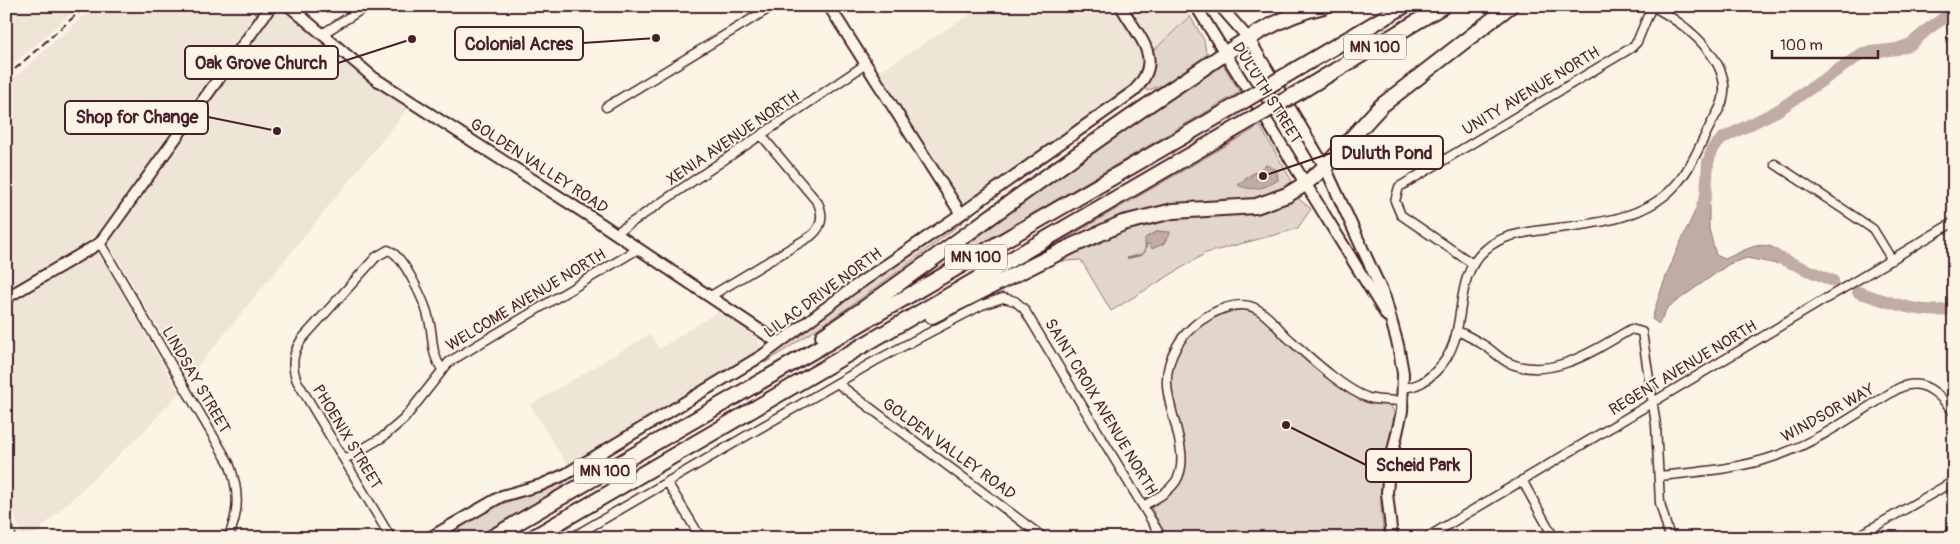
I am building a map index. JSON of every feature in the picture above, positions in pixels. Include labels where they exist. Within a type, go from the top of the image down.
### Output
[{"type":"highway","points":[[720,404],[776,364],[890,290],[1186,80],[1249,38],[1291,15],[1324,6]]},
{"type":"highway","name":"MN 100","points":[[491,538],[1232,108],[1404,6]]},
{"type":"highway","name":"MN 100","points":[[532,538],[1242,126],[1443,6]]},
{"type":"highway","points":[[873,340],[927,318],[1074,245],[1123,223],[1173,211],[1256,206],[1288,195],[1325,167],[1381,106],[1510,6]]},
{"type":"street","points":[[6,298],[100,243],[271,6]]},
{"type":"street","name":"GOLDEN VALLEY ROAD","points":[[289,6],[374,78],[616,233],[708,297],[779,343]]},
{"type":"street","points":[[322,34],[367,6]]},
{"type":"street","points":[[606,107],[773,6]]},
{"type":"street","points":[[829,6],[961,214]]},
{"type":"street","name":"LILAC DRIVE NORTH","points":[[429,538],[488,503],[566,474],[732,375],[779,343],[851,289],[961,214],[1134,91],[1144,80],[1148,72],[1148,55],[1121,6]]},
{"type":"street","name":"DULUTH STREET","points":[[1196,6],[1392,323]]},
{"type":"street","name":"DULUTH STREET","points":[[1220,6],[1249,38],[1325,167],[1363,246],[1385,298],[1400,353],[1403,388],[1403,401],[1388,485],[1388,517],[1392,538]]},
{"type":"street","points":[[1403,388],[1423,383],[1443,364],[1458,332],[1465,281],[1473,264],[1486,249],[1509,236],[1622,217],[1657,201],[1672,188],[1696,158],[1724,99],[1724,84],[1714,58],[1700,40],[1652,6]]},
{"type":"street","name":"UNITY AVENUE NORTH","points":[[1473,264],[1401,214],[1397,208],[1396,194],[1404,183],[1631,48],[1637,42],[1652,6]]},
{"type":"street","name":"XENIA AVENUE NORTH","points":[[616,233],[866,64]]},
{"type":"street","points":[[708,297],[812,236],[821,225],[821,210],[818,204],[762,136]]},
{"type":"street","points":[[1775,164],[1872,229],[1892,260]]},
{"type":"street","name":"REGENT AVENUE NORTH","points":[[1426,538],[1954,222]]},
{"type":"street","name":"LINDSAY STREET","points":[[100,243],[228,463],[238,491],[238,506],[228,538]]},
{"type":"street","name":"WELCOME AVENUE NORTH","points":[[345,459],[383,437],[404,419],[442,369],[461,354],[638,249]]},
{"type":"street","name":"PHOENIX STREET","points":[[391,538],[297,381],[293,364],[297,347],[376,257],[388,250],[397,255],[425,305],[430,322],[433,354],[442,369]]},
{"type":"street","name":"SAINT CROIX AVENUE NORTH","points":[[837,384],[909,342],[982,305],[997,299],[1008,298],[1015,301],[1024,309],[1162,538]]},
{"type":"street","points":[[1143,506],[1171,487],[1181,469],[1181,452],[1167,387],[1173,354],[1181,338],[1192,326],[1219,311],[1243,306],[1259,309],[1306,354],[1355,391],[1370,398],[1403,401]]},
{"type":"street","points":[[1458,332],[1483,344],[1505,361],[1530,368],[1558,365],[1581,358],[1631,329],[1642,332],[1653,402],[1662,516],[1670,538]]},
{"type":"street","points":[[571,538],[837,384]]},
{"type":"street","name":"GOLDEN VALLEY ROAD","points":[[837,384],[1044,538]]},
{"type":"street","name":"WINDSOR WAY","points":[[1659,476],[1728,468],[1779,455],[1816,438],[1899,388],[1912,384],[1920,384],[1936,392],[1954,413]]},
{"type":"street","points":[[1522,480],[1554,538]]},
{"type":"street","points":[[1855,538],[1954,481]]},
{"type":"street","points":[[667,482],[701,538]]},
{"type":"shaded area","points":[[6,6],[80,6],[6,71]]},
{"type":"shaded area","points":[[94,6],[261,6],[105,226],[95,236],[76,249],[6,290],[6,85]]},
{"type":"shaded area","points":[[970,6],[1186,6],[1191,15],[1144,59],[1142,71],[1128,88],[969,203],[964,203],[957,199],[877,73],[969,15]]},
{"type":"shaded area","points":[[278,9],[286,10],[345,60],[411,105],[188,379],[110,245],[110,239]]},
{"type":"shaded area","points":[[1190,16],[1204,40],[1206,52],[1208,53],[1206,57],[1177,79],[1147,91],[1145,87],[1153,69],[1152,52]]},
{"type":"shaded area","points":[[1222,63],[1240,92],[899,292],[897,288],[1150,108]]},
{"type":"shaded area","points":[[1260,126],[1293,183],[1280,190],[1243,201],[1187,206],[1025,262]],"holes":[[[1266,166],[1274,169],[1278,180],[1264,187],[1250,188],[1245,178]]]},
{"type":"shaded area","points":[[1266,165],[1277,170],[1278,180],[1269,185],[1253,189],[1238,185]]},
{"type":"shaded area","points":[[1703,195],[1709,196],[1709,229],[1716,255],[1725,259],[1749,248],[1764,245],[1779,251],[1786,259],[1777,264],[1747,258],[1729,264],[1667,308],[1659,324],[1652,319],[1662,287]]},
{"type":"shaded area","points":[[1298,198],[1311,209],[1297,229],[1206,253],[1111,311],[1081,260],[1053,262],[1124,226],[1198,214],[1255,213]],"holes":[[[1159,231],[1170,234],[1163,244],[1149,244],[1146,241],[1148,236]]]},
{"type":"shaded area","points":[[974,210],[975,212],[898,272],[765,363],[763,360],[858,289]]},
{"type":"shaded area","points":[[1159,231],[1170,232],[1163,244],[1152,249],[1149,244],[1145,245],[1145,238]]},
{"type":"shaded area","points":[[94,253],[100,255],[179,393],[146,429],[31,538],[23,538],[6,494],[6,305]]},
{"type":"shaded area","points":[[722,309],[757,336],[761,347],[758,354],[568,466],[530,405],[650,334],[659,349]]},
{"type":"shaded area","points":[[1244,309],[1260,316],[1298,353],[1356,397],[1389,405],[1393,409],[1395,419],[1384,464],[1381,493],[1382,523],[1385,538],[1167,538],[1152,509],[1154,504],[1180,483],[1186,466],[1184,441],[1173,399],[1171,381],[1173,365],[1187,338],[1198,328],[1212,319]]},
{"type":"shaded area","points":[[563,482],[565,486],[477,538],[442,538],[494,507]]},
{"type":"waterway","points":[[1701,209],[1706,195],[1708,162],[1713,148],[1723,138],[1777,111],[1863,53],[1897,49],[1911,44],[1928,29],[1954,11]]},
{"type":"waterway","points":[[1128,258],[1141,255],[1145,251],[1146,245]]},
{"type":"waterway","points":[[1768,256],[1775,256],[1833,281]]},
{"type":"waterway","points":[[1858,292],[1917,309],[1954,309]]},
{"type":"railway","points":[[6,77],[86,6]]},
{"type":"railway","points":[[6,511],[17,538]]},
{"type":"place","name":"Colonial Acres","points":[[656,38]]},
{"type":"place","name":"Oak Grove Church","points":[[412,39]]},
{"type":"place","name":"Shop for Change","points":[[277,131]]},
{"type":"place","name":"Duluth Pond","points":[[1263,176]]},
{"type":"place","name":"Scheid Park","points":[[1286,425]]}]
